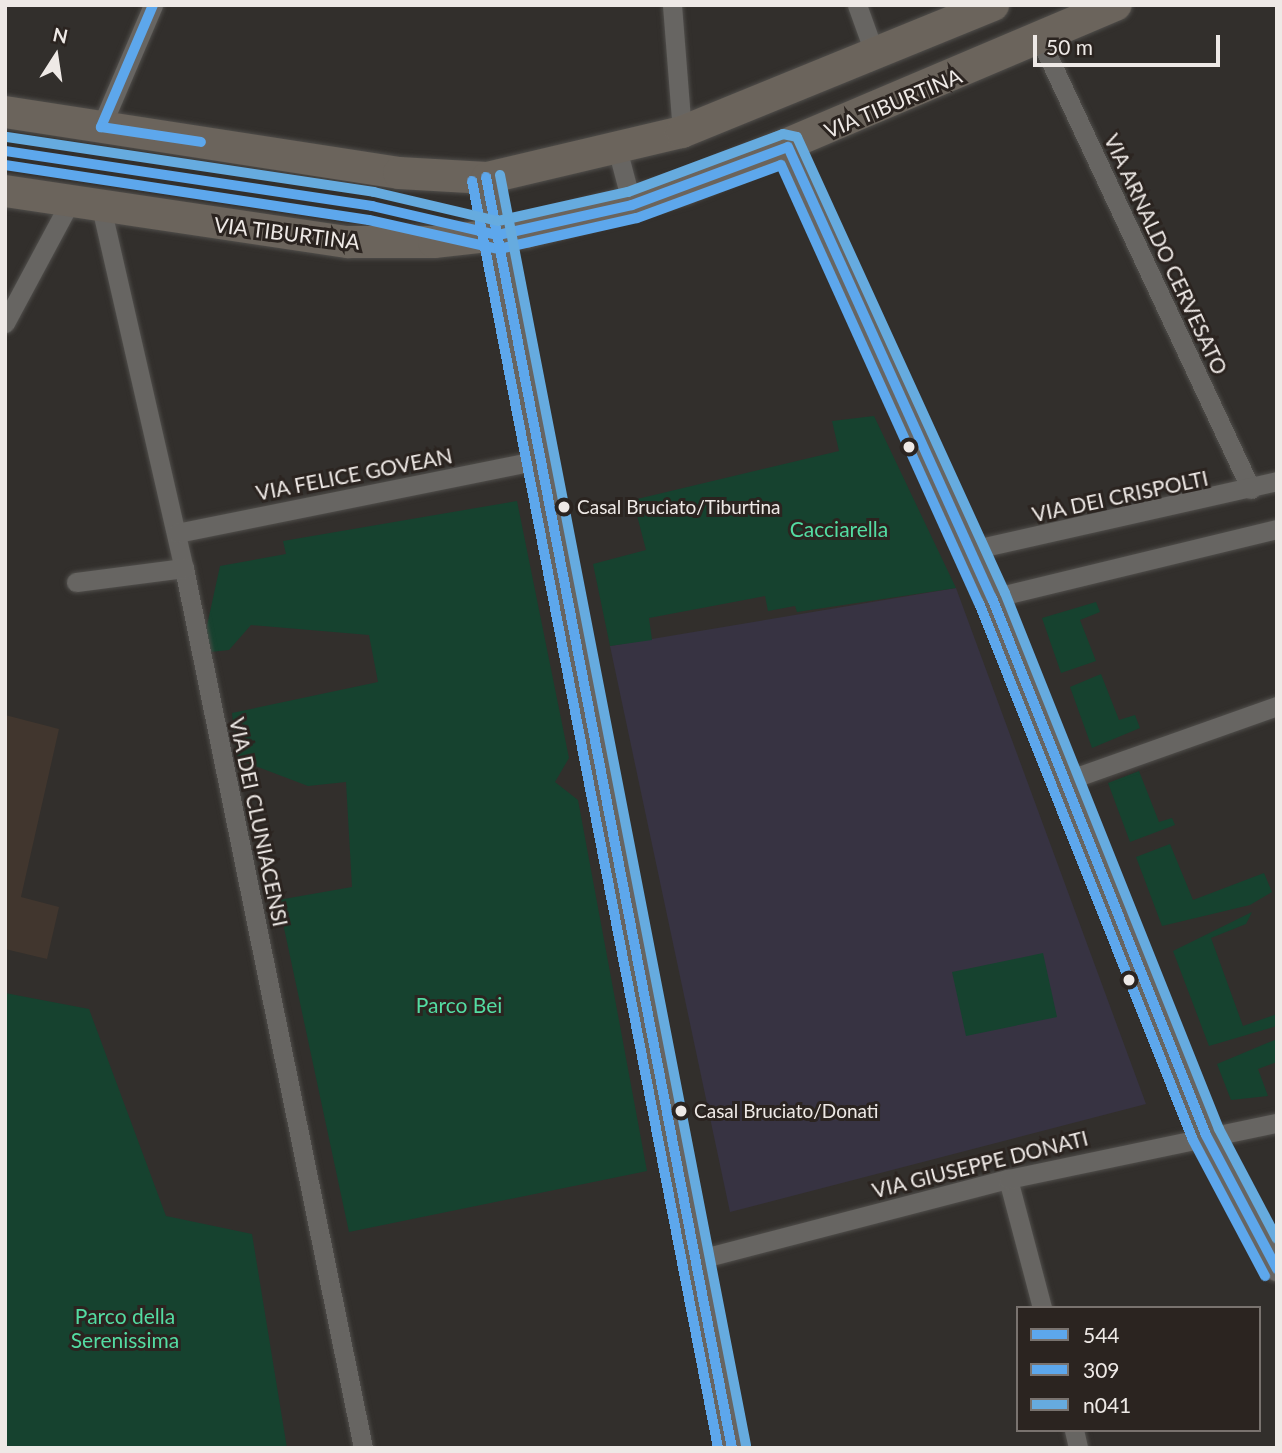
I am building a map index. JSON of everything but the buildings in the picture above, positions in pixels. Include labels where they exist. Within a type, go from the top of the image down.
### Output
[{"type":"main road","points":[[5,112],[399,173],[487,177],[618,152],[682,132],[993,5]]},
{"type":"main road","name":"VIA TIBURTINA","points":[[5,191],[348,242],[498,235],[632,205],[788,147],[1116,5]]},
{"type":"street","points":[[101,127],[153,5]]},
{"type":"street","points":[[672,5],[682,132]]},
{"type":"street","points":[[856,5],[875,55]]},
{"type":"street","name":"VIA ARNALDO CERVESATO","points":[[1040,39],[1251,488]]},
{"type":"street","points":[[788,147],[992,598],[1206,1135],[1277,1269]]},
{"type":"street","points":[[618,152],[632,205]]},
{"type":"street","points":[[487,177],[732,1448]]},
{"type":"street","points":[[5,323],[85,205]]},
{"type":"street","name":"VIA DEI CLUNIACENSI","points":[[85,205],[177,533],[363,1448]]},
{"type":"street","name":"VIA FELICE GOVEAN","points":[[177,533],[540,460]]},
{"type":"street","name":"VIA DEI CRISPOLTI","points":[[971,550],[1277,481]]},
{"type":"street","points":[[992,598],[1277,530]]},
{"type":"street","points":[[76,582],[184,568]]},
{"type":"street","points":[[1065,780],[1277,706]]},
{"type":"street","name":"VIA GIUSEPPE DONATI","points":[[696,1260],[1008,1179],[1206,1135],[1277,1123]]},
{"type":"street","points":[[1008,1179],[1041,1306]]},
{"type":"shaded area","points":[[956,588],[1146,1104],[730,1212],[610,646]]},
{"type":"shaded area","points":[[5,715],[59,729],[21,897],[59,907],[47,959],[5,949]]},
{"type":"green space","name":"Cacciarella","points":[[874,416],[956,588],[797,612],[795,606],[768,611],[765,596],[649,618],[652,640],[610,646],[593,564],[646,550],[633,500],[839,451],[832,421]]},
{"type":"green space","name":"Parco Bei","points":[[517,501],[569,758],[555,782],[578,800],[647,1171],[349,1232],[278,900],[352,887],[346,782],[308,786],[237,759],[232,713],[378,682],[369,635],[251,625],[229,650],[210,652],[206,630],[220,566],[286,554],[283,541]]},
{"type":"green space","points":[[1096,602],[1100,612],[1080,620],[1096,661],[1061,673],[1042,618]]},
{"type":"green space","points":[[1101,674],[1119,720],[1135,715],[1140,728],[1092,748],[1070,687]]},
{"type":"green space","points":[[1139,771],[1159,822],[1172,818],[1175,825],[1130,842],[1108,783]]},
{"type":"green space","points":[[1170,844],[1193,900],[1264,873],[1272,892],[1250,905],[1162,926],[1136,857]]},
{"type":"green space","points":[[1252,912],[1246,924],[1211,938],[1243,1026],[1277,1014],[1277,1026],[1209,1046],[1173,951]]},
{"type":"green space","points":[[1043,953],[1057,1017],[966,1036],[952,972]]},
{"type":"green space","name":"Parco della Serenissima","points":[[5,993],[89,1009],[166,1216],[252,1234],[287,1448],[5,1448]]},
{"type":"green space","points":[[1277,1039],[1277,1062],[1258,1069],[1268,1096],[1231,1100],[1217,1064]]},
{"type":"transit line","name":"544","points":[[153,5],[101,127],[201,142]]},
{"type":"transit line","name":"n041","points":[[7,137],[374,192],[498,221],[628,192],[783,134],[797,137],[1005,593],[1219,1129],[1277,1239]]},
{"type":"transit line","name":"544","points":[[5,151],[372,206],[498,235],[632,205],[788,147],[992,598],[1206,1135],[1277,1269]]},
{"type":"transit line","name":"309","points":[[5,165],[369,220],[499,249],[637,218],[781,165],[979,603],[1193,1140],[1265,1276]]},
{"type":"transit line","name":"n041","points":[[500,175],[746,1445]]},
{"type":"transit line","name":"544","points":[[486,177],[732,1448]]},
{"type":"transit line","name":"309","points":[[472,181],[718,1448]]},
{"type":"place","name":"Casal Bruciato/Tiburtina","points":[[564,507]]},
{"type":"place","name":"Casal Bruciato/Donati","points":[[681,1111]]}]
